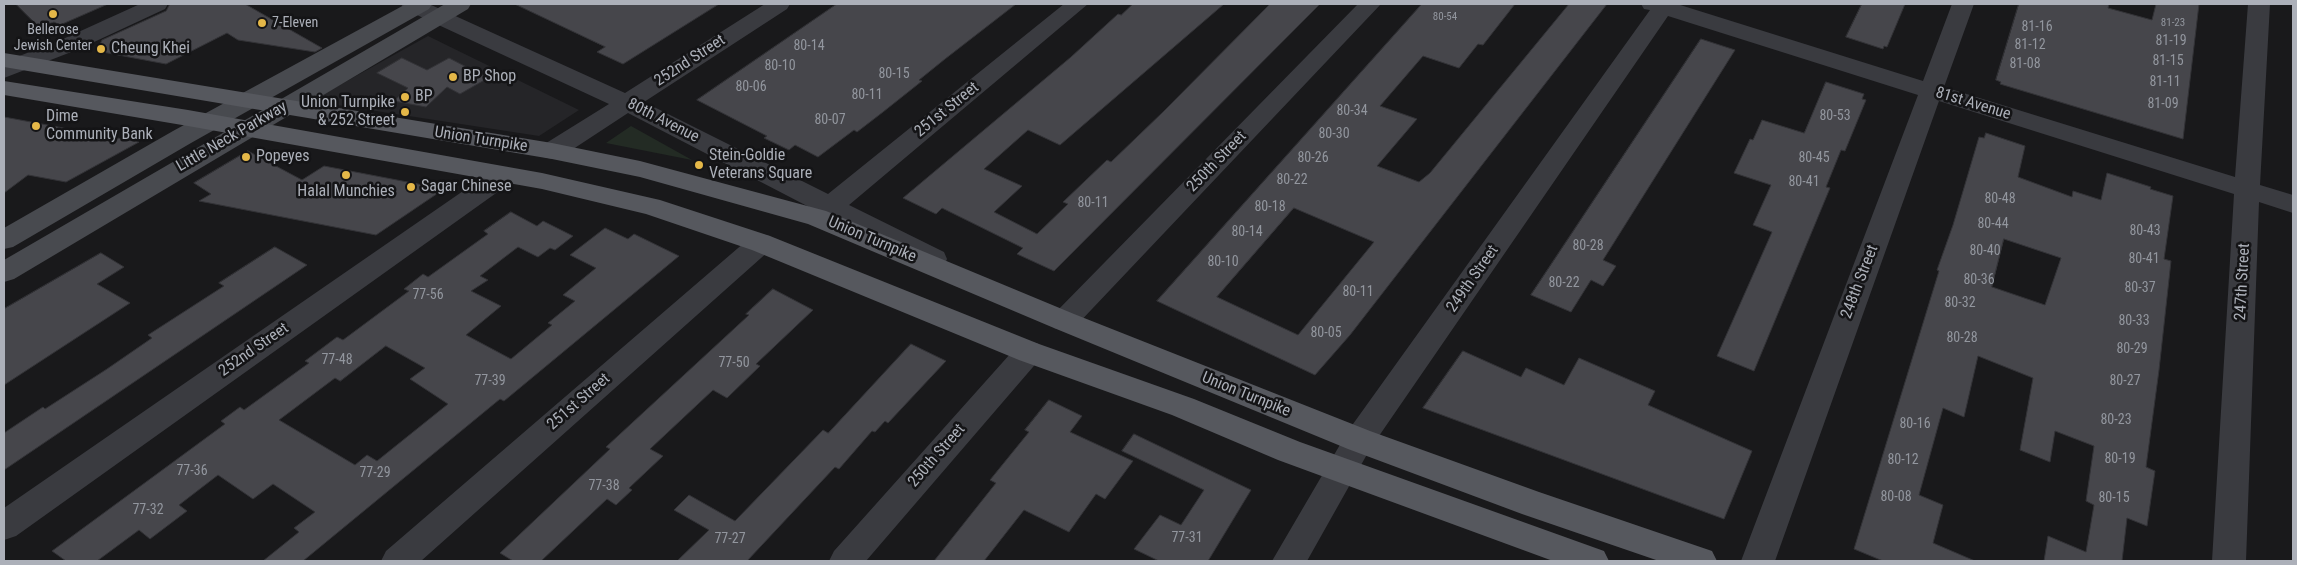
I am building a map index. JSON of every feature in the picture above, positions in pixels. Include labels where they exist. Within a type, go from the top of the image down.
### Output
[{"type":"main road","name":"Little Neck Parkway","points":[[4,240],[208,122],[422,8],[460,4]]},
{"type":"main road","name":"Little Neck Parkway","points":[[4,272],[284,107],[422,8]]},
{"type":"main road","name":"Union Turnpike","points":[[9,64],[552,151],[640,169],[824,212],[1017,302],[1359,440],[1533,504],[1700,561]]},
{"type":"main road","name":"Union Turnpike","points":[[4,88],[208,122],[244,130],[598,192],[651,206],[761,243],[1028,352],[1183,407],[1289,451],[1592,561]]},
{"type":"street","points":[[9,64],[71,44],[157,4]]},
{"type":"street","name":"252nd Street","points":[[552,151],[778,4]]},
{"type":"street","name":"251st Street","points":[[824,212],[1077,4]]},
{"type":"street","name":"250th Street","points":[[1064,321],[1370,4]]},
{"type":"street","name":"248th Street","points":[[1758,561],[1962,4]]},
{"type":"street","name":"247th Street","points":[[2229,561],[2247,189],[2259,4]]},
{"type":"street","name":"81st Avenue","points":[[1661,5],[2293,204]]},
{"type":"street","name":"249th Street","points":[[1289,561],[1359,440],[1661,5]]},
{"type":"street","name":"80th Avenue","points":[[422,8],[627,103],[824,212]]},
{"type":"street","name":"252nd Street","points":[[4,526],[504,175]]},
{"type":"street","name":"251st Street","points":[[398,561],[761,243]]},
{"type":"street","name":"250th Street","points":[[846,561],[1028,352]]},
{"type":"shaded area","points":[[428,36],[579,110],[539,136],[311,101]]},
{"type":"shaded area","points":[[631,126],[692,160],[606,143]]},
{"type":"building","name":"Bellerose Jewish Center","points":[[16,4],[108,4],[60,25],[54,22],[39,27]]},
{"type":"building","points":[[170,4],[245,4],[322,48],[315,52],[238,40],[227,33],[166,64],[97,51],[102,40],[166,11]]},
{"type":"building","points":[[515,4],[719,4],[623,64],[597,52],[605,47]]},
{"type":"building","points":[[837,4],[1016,4],[919,80],[922,81],[883,112],[857,132],[854,130],[818,157],[795,145],[789,150],[764,138],[767,136],[697,100]]},
{"type":"building","points":[[1133,4],[1224,4],[1060,145],[1028,130],[984,169],[1022,186],[994,212],[1037,234],[1068,204],[1063,202],[1107,160],[1111,162],[1270,4],[1320,4],[1054,271],[1017,254],[1023,248],[942,208],[936,214],[903,198],[1071,57],[1118,14],[1121,15]]},
{"type":"building","points":[[1422,4],[1515,4],[1483,45],[1478,44],[1459,68],[1423,56],[1380,106],[1417,119],[1377,166],[1419,182],[1430,173],[1569,4],[1607,4],[1350,335],[1315,375],[1157,301]],"holes":[[[1294,208],[1374,242],[1298,335],[1217,297]]]},
{"type":"building","points":[[1862,4],[1905,4],[1887,47],[1884,46],[1883,49],[1846,37]]},
{"type":"building","points":[[2019,4],[2109,4],[2108,8],[2152,20],[2156,4],[2199,4],[2183,139],[2000,84],[2001,82],[1996,80]]},
{"type":"building","points":[[1701,39],[1735,50],[1603,260],[1616,266],[1603,286],[1591,280],[1571,312],[1531,295]]},
{"type":"building","points":[[402,58],[427,70],[449,58],[488,78],[460,94],[447,87],[426,107],[394,101],[408,88],[377,73]]},
{"type":"building","points":[[1826,82],[1864,94],[1862,99],[1866,100],[1845,151],[1841,150],[1826,187],[1830,188],[1754,371],[1717,356],[1772,232],[1753,225],[1771,185],[1734,173],[1750,139],[1753,140],[1762,120],[1804,133]]},
{"type":"building","points":[[4,117],[139,142],[66,182],[28,175],[4,193]]},
{"type":"building","points":[[1986,133],[2025,146],[2018,177],[2072,197],[2073,191],[2101,200],[2107,173],[2173,196],[2164,259],[2171,261],[2146,467],[2155,471],[2147,526],[2127,518],[2122,561],[2044,561],[2048,536],[2086,552],[2094,505],[2086,501],[2094,446],[2055,431],[2050,462],[2020,450],[2033,378],[1978,356],[1964,417],[1943,408],[1919,495],[1943,505],[1933,543],[1975,561],[1883,561],[1854,549],[1939,271],[1937,270],[1953,225],[1979,137],[1984,138]],"holes":[[[2004,239],[2061,258],[2045,305],[1992,287]]]},
{"type":"building","points":[[248,151],[302,180],[324,166],[444,189],[376,235],[199,201],[211,194],[194,183]]},
{"type":"building","points":[[511,212],[537,226],[543,221],[573,236],[555,250],[550,248],[538,257],[518,247],[480,276],[488,280],[471,291],[501,306],[466,335],[511,359],[552,325],[548,323],[575,301],[563,295],[596,268],[570,255],[605,228],[628,239],[634,234],[679,256],[504,401],[500,399],[303,561],[263,561],[299,532],[294,528],[315,512],[273,484],[253,499],[218,475],[179,505],[187,511],[150,539],[139,530],[97,561],[66,561],[52,551],[225,424],[221,421],[240,407],[244,410],[309,363],[305,361],[337,337],[343,340],[409,291],[404,289],[423,274],[428,277],[488,234],[484,231]],"holes":[[[386,346],[425,368],[410,379],[448,404],[377,461],[367,455],[355,465],[279,420],[335,378],[340,381]]]},
{"type":"building","points":[[275,247],[307,265],[4,470],[4,433],[43,407],[45,409],[107,369],[152,338],[148,335],[224,286],[219,283]]},
{"type":"building","points":[[101,253],[124,267],[97,284],[130,303],[4,385],[4,309]]},
{"type":"building","points":[[773,289],[813,310],[756,364],[760,366],[727,398],[713,390],[650,449],[663,456],[629,488],[632,490],[616,505],[607,499],[541,561],[513,561],[500,553],[610,449],[606,447],[749,315],[746,314]]},
{"type":"building","points":[[911,344],[946,361],[888,423],[885,421],[875,432],[872,431],[839,469],[835,467],[747,561],[677,561],[709,530],[674,510],[689,495],[735,521],[823,430],[828,433]]},
{"type":"building","points":[[1463,351],[1521,377],[1526,368],[1564,385],[1579,358],[1655,391],[1648,405],[1752,451],[1724,519],[1423,408]]},
{"type":"building","points":[[1049,400],[1082,416],[1070,432],[1133,461],[1105,499],[1096,494],[1069,532],[1024,510],[984,561],[934,561],[996,483],[990,480],[1029,432],[1025,430]]},
{"type":"building","points":[[1134,434],[1251,490],[1208,561],[1159,561],[1134,549],[1160,515],[1181,525],[1204,490],[1122,451]]},
{"type":"place","name":"Bellerose Jewish Center","points":[[53,14]]},
{"type":"place","name":"7-Eleven","points":[[262,23]]},
{"type":"place","name":"Cheung Khei","points":[[101,49]]},
{"type":"place","name":"BP Shop","points":[[453,77]]},
{"type":"place","name":"BP","points":[[405,97]]},
{"type":"place","name":"Union Turnpike & 252 Street","points":[[405,112]]},
{"type":"place","name":"Dime Community Bank","points":[[36,126]]},
{"type":"place","name":"Popeyes","points":[[246,157]]},
{"type":"place","name":"Stein-Goldie Veterans Square","points":[[699,165]]},
{"type":"place","name":"Halal Munchies","points":[[346,175]]},
{"type":"place","name":"Sagar Chinese","points":[[411,187]]}]
